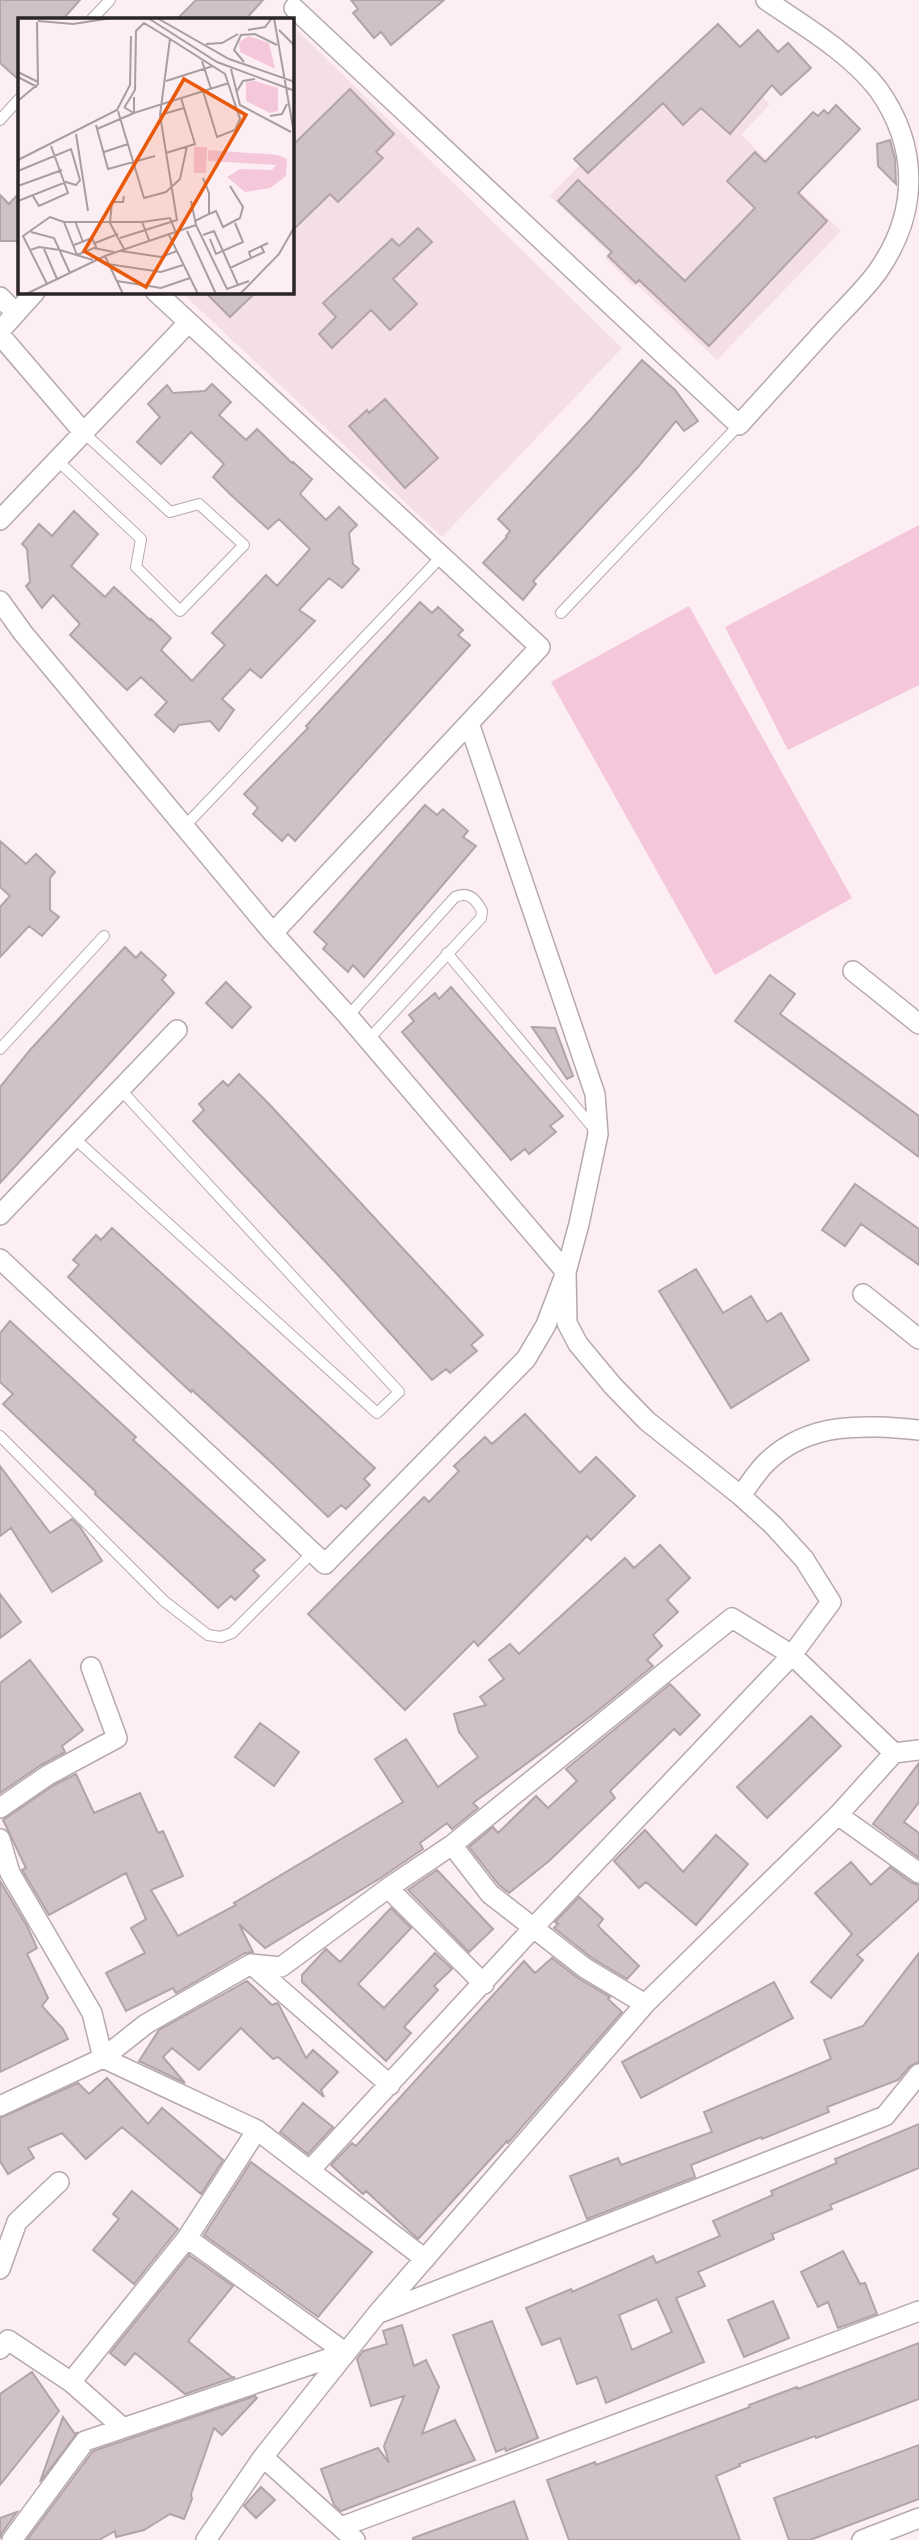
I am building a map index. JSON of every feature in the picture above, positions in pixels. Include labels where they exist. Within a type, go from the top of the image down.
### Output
[{"type":"street","points":[[292,9],[739,425],[877,272],[899,235],[911,191],[908,148],[896,118],[877,89],[850,61],[766,0]]},
{"type":"street","points":[[33,294],[0,333],[84,433]]},
{"type":"street","points":[[158,294],[540,647],[273,933]]},
{"type":"street","points":[[0,298],[16,313]]},
{"type":"street","points":[[0,520],[188,323]]},
{"type":"street","points":[[0,601],[23,634],[273,933],[348,1016],[566,1272],[567,1323],[578,1344],[647,1421],[773,1525],[804,1559],[831,1602],[792,1655],[534,1927],[311,2169]]},
{"type":"street","points":[[0,1259],[325,1564],[526,1359],[547,1325],[566,1272],[598,1134],[595,1094],[469,723]]},
{"type":"street","points":[[853,971],[919,1024]]},
{"type":"street","points":[[0,1215],[177,1030]]},
{"type":"street","points":[[863,1294],[919,1339]]},
{"type":"street","points":[[741,1496],[767,1461],[797,1439],[834,1427],[878,1426],[919,1430]]},
{"type":"street","points":[[0,2106],[103,2058],[146,2024],[251,1964],[281,1967],[388,1888],[452,1845],[732,1618],[792,1655],[894,1753]]},
{"type":"street","points":[[0,1808],[47,1774],[117,1738],[91,1667]]},
{"type":"street","points":[[206,2540],[263,2457],[377,2314],[645,2004],[838,1815],[894,1753],[919,1750]]},
{"type":"street","points":[[838,1815],[919,1872]]},
{"type":"street","points":[[0,1839],[10,1873],[92,2013],[103,2058]]},
{"type":"street","points":[[452,1845],[491,1894],[585,1968],[645,2004]]},
{"type":"street","points":[[388,1888],[484,1984]]},
{"type":"street","points":[[251,1964],[390,2085]]},
{"type":"street","points":[[103,2058],[257,2130],[425,2259]]},
{"type":"street","points":[[377,2314],[885,2116],[919,2074]]},
{"type":"street","points":[[71,2382],[187,2238],[257,2130]]},
{"type":"street","points":[[0,2269],[17,2222],[59,2182]]},
{"type":"street","points":[[187,2238],[346,2353]]},
{"type":"street","points":[[263,2457],[348,2534],[919,2311]]},
{"type":"street","points":[[3,2339],[71,2382],[123,2428]]},
{"type":"street","points":[[12,2540],[85,2441],[346,2353]]},
{"type":"street","points":[[862,2540],[919,2518]]},
{"type":"lane","points":[[93,18],[110,0]]},
{"type":"lane","points":[[0,120],[18,100]]},
{"type":"lane","points":[[561,613],[739,425]]},
{"type":"lane","points":[[57,460],[141,539],[136,567],[180,611],[244,545],[199,504],[170,512],[84,433]]},
{"type":"lane","points":[[184,827],[441,557]]},
{"type":"lane","points":[[348,1016],[455,898],[468,894],[482,911],[481,918],[368,1040]]},
{"type":"lane","points":[[0,1049],[104,936]]},
{"type":"lane","points":[[447,953],[598,1134]]},
{"type":"lane","points":[[74,1138],[377,1413],[399,1392],[120,1089]]},
{"type":"lane","points":[[0,1436],[164,1601],[208,1635],[220,1637],[232,1633],[312,1553]]},
{"type":"shaded area","points":[[297,30],[622,348],[442,537],[183,294],[294,294],[294,33]]},
{"type":"shaded area","points":[[701,38],[770,104],[741,135],[841,231],[717,360],[636,284],[633,286],[605,258],[609,253],[550,196]]},
{"type":"shaded area","points":[[919,525],[919,685],[788,750],[725,627]]},
{"type":"shaded area","points":[[689,606],[852,898],[715,975],[551,682]]},
{"type":"building","points":[[0,0],[80,0],[64,18],[18,18],[18,79],[0,63]]},
{"type":"building","points":[[196,0],[263,0],[247,18],[178,18]]},
{"type":"building","points":[[351,0],[444,0],[391,45],[381,32],[374,38],[353,13],[358,9]]},
{"type":"building","points":[[718,24],[740,47],[758,30],[778,52],[788,43],[811,68],[781,95],[772,85],[730,134],[701,108],[683,125],[663,103],[588,173],[574,159]]},
{"type":"building","points":[[350,89],[394,134],[376,152],[383,158],[338,202],[330,194],[294,229],[294,144]]},
{"type":"building","points":[[836,105],[860,129],[798,193],[827,221],[709,346],[639,280],[636,283],[608,256],[612,252],[558,201],[578,180],[685,281],[755,208],[727,181],[755,152],[765,162],[813,112],[818,116],[824,110],[828,114]]},
{"type":"building","points":[[890,140],[895,159],[896,184],[878,166],[877,144]]},
{"type":"building","points":[[18,194],[18,241],[0,241],[0,195],[9,204]]},
{"type":"building","points":[[418,228],[432,242],[393,279],[417,304],[390,330],[371,310],[332,348],[319,334],[336,317],[323,303],[392,239],[399,246]]},
{"type":"building","points":[[207,294],[254,294],[230,317]]},
{"type":"building","points":[[642,360],[675,390],[698,421],[684,431],[676,421],[638,467],[533,581],[536,584],[523,600],[483,563],[510,531],[498,519]]},
{"type":"building","points":[[212,384],[231,402],[219,415],[246,440],[257,429],[312,479],[300,494],[326,520],[339,507],[357,525],[349,533],[353,564],[359,569],[342,588],[329,578],[299,610],[315,621],[261,678],[250,669],[222,699],[234,710],[219,731],[210,721],[179,725],[174,732],[155,715],[167,702],[141,677],[127,690],[70,635],[80,624],[53,595],[42,608],[26,586],[30,582],[27,549],[22,544],[39,524],[52,536],[74,511],[98,534],[71,566],[105,597],[114,587],[171,638],[161,650],[192,681],[225,645],[212,633],[266,575],[277,586],[310,549],[279,519],[268,529],[230,494],[213,477],[224,464],[191,432],[161,464],[137,442],[160,417],[148,404],[167,385],[173,393],[205,391]]},
{"type":"building","points":[[385,399],[438,458],[405,488],[349,426]]},
{"type":"building","points":[[420,602],[432,613],[438,607],[463,630],[458,635],[470,645],[295,841],[288,834],[282,841],[253,814],[258,808],[244,794],[308,728],[306,726]]},
{"type":"building","points":[[425,805],[437,815],[443,809],[468,831],[463,837],[476,846],[364,977],[353,965],[348,972],[323,949],[327,944],[314,932]]},
{"type":"building","points":[[0,841],[26,864],[36,854],[55,872],[50,878],[50,910],[59,917],[42,936],[29,926],[0,957],[0,907],[10,896],[0,887]]},
{"type":"building","points":[[125,947],[136,958],[141,952],[166,975],[162,980],[174,993],[0,1183],[0,1087],[30,1050]]},
{"type":"building","points":[[770,975],[795,994],[780,1014],[919,1116],[919,1157],[735,1021]]},
{"type":"building","points":[[226,982],[251,1007],[232,1028],[206,1003]]},
{"type":"building","points":[[451,987],[563,1116],[550,1126],[556,1132],[529,1154],[525,1149],[511,1160],[402,1032],[414,1021],[409,1015],[435,993],[439,999]]},
{"type":"building","points":[[532,1027],[555,1028],[573,1076],[567,1079]]},
{"type":"building","points":[[239,1074],[483,1335],[471,1345],[477,1351],[450,1373],[446,1369],[432,1380],[193,1121],[204,1110],[199,1104],[223,1081],[228,1086]]},
{"type":"building","points":[[855,1184],[919,1229],[919,1265],[861,1224],[845,1246],[822,1230]]},
{"type":"building","points":[[112,1228],[375,1468],[364,1479],[370,1485],[346,1509],[341,1505],[328,1517],[68,1277],[79,1265],[73,1260],[96,1235],[101,1240]]},
{"type":"building","points":[[696,1269],[723,1313],[751,1296],[767,1322],[781,1313],[809,1360],[731,1408],[659,1291]]},
{"type":"building","points":[[10,1321],[136,1437],[133,1440],[265,1560],[253,1570],[259,1576],[235,1600],[231,1596],[218,1608],[3,1404],[13,1394],[0,1382],[0,1333]]},
{"type":"building","points":[[525,1414],[580,1473],[596,1457],[635,1496],[591,1540],[587,1536],[478,1646],[474,1641],[405,1710],[308,1614],[424,1497],[429,1502],[459,1471],[454,1466],[485,1437],[492,1444]]},
{"type":"building","points":[[0,1466],[50,1533],[72,1519],[102,1561],[52,1592],[11,1528],[0,1536]]},
{"type":"building","points":[[660,1545],[690,1578],[667,1600],[678,1612],[653,1635],[662,1646],[647,1660],[653,1666],[595,1713],[473,1803],[478,1808],[452,1829],[447,1823],[420,1843],[423,1849],[265,1948],[239,1924],[253,1952],[245,1953],[176,1993],[173,1988],[126,2011],[106,1973],[145,1953],[131,1928],[146,1919],[126,1873],[49,1915],[22,1870],[26,1868],[3,1820],[54,1785],[76,1774],[94,1813],[140,1793],[158,1833],[163,1831],[183,1876],[151,1890],[178,1936],[236,1905],[234,1903],[403,1802],[375,1759],[406,1739],[438,1787],[478,1757],[459,1732],[454,1714],[486,1705],[480,1697],[504,1679],[489,1660],[510,1644],[519,1654],[625,1558],[634,1568]]},
{"type":"building","points":[[0,1594],[21,1622],[0,1638]]},
{"type":"building","points":[[30,1660],[83,1730],[62,1746],[65,1752],[0,1793],[0,1683]]},
{"type":"building","points":[[670,1684],[700,1715],[680,1735],[674,1729],[610,1791],[615,1798],[549,1861],[509,1893],[499,1885],[469,1847],[493,1827],[498,1833],[536,1796],[548,1808],[577,1781],[566,1769]]},
{"type":"building","points":[[811,1716],[841,1746],[767,1818],[737,1787]]},
{"type":"building","points":[[260,1723],[299,1752],[274,1786],[235,1757]]},
{"type":"building","points":[[919,1763],[919,1802],[904,1822],[919,1833],[919,1858],[873,1824]]},
{"type":"building","points":[[645,1830],[683,1872],[716,1835],[748,1864],[696,1925],[646,1882],[639,1888],[614,1861]]},
{"type":"building","points":[[851,1862],[871,1885],[890,1867],[919,1885],[919,1899],[857,1955],[863,1960],[831,1998],[811,1982],[852,1934],[815,1893]]},
{"type":"building","points":[[437,1870],[493,1929],[469,1952],[408,1890]]},
{"type":"building","points":[[0,1881],[37,1948],[27,1954],[48,1998],[42,2006],[63,2029],[68,2039],[0,2072]]},
{"type":"building","points":[[579,1897],[603,1919],[598,1926],[639,1966],[627,1979],[592,1958],[554,1928],[558,1924],[555,1922]]},
{"type":"building","points":[[391,1908],[411,1928],[358,1984],[384,2008],[435,1953],[452,1969],[434,1986],[438,1990],[404,2027],[411,2033],[386,2061],[302,1982],[302,1975],[326,1949],[340,1962]]},
{"type":"building","points":[[919,1953],[919,2062],[910,2066],[898,2080],[827,2107],[829,2112],[691,2165],[695,2177],[587,2219],[570,2176],[618,2158],[621,2165],[712,2132],[704,2112],[831,2059],[824,2040],[863,2026]]},
{"type":"building","points":[[552,1958],[610,1997],[608,1999],[622,2012],[508,2143],[507,2141],[418,2239],[366,2191],[363,2194],[331,2165],[352,2143],[356,2146],[524,1961],[535,1973]]},
{"type":"building","points":[[247,1981],[272,2005],[279,2005],[306,2058],[313,2050],[338,2072],[321,2090],[324,2097],[278,2057],[273,2059],[241,2028],[199,2070],[172,2048],[163,2057],[185,2083],[139,2061],[159,2030]]},
{"type":"building","points":[[774,1982],[793,2018],[641,2098],[622,2062]]},
{"type":"building","points":[[107,2078],[148,2124],[162,2108],[223,2160],[201,2194],[122,2127],[86,2159],[62,2133],[28,2148],[34,2158],[8,2174],[0,2161],[0,2118],[78,2083],[89,2094]]},
{"type":"building","points":[[303,2103],[333,2127],[308,2154],[280,2132]]},
{"type":"building","points":[[919,2124],[919,2168],[830,2205],[832,2209],[772,2234],[774,2239],[698,2272],[705,2286],[676,2298],[704,2362],[606,2403],[597,2377],[577,2384],[560,2338],[542,2345],[526,2308],[571,2289],[572,2292],[653,2256],[656,2263],[720,2236],[713,2221],[773,2195],[771,2191],[837,2163],[835,2159]],"holes":[[[657,2299],[672,2332],[632,2350],[619,2315]]]},
{"type":"building","points":[[251,2162],[372,2252],[318,2317],[204,2235]]},
{"type":"building","points":[[132,2191],[178,2229],[134,2284],[93,2250],[119,2219],[113,2214]]},
{"type":"building","points":[[843,2251],[860,2284],[865,2283],[877,2314],[838,2328],[828,2302],[818,2307],[801,2272]]},
{"type":"building","points":[[189,2255],[233,2286],[188,2341],[233,2378],[185,2394],[135,2353],[125,2365],[110,2353]]},
{"type":"building","points":[[773,2301],[789,2338],[744,2357],[728,2320]]},
{"type":"building","points":[[492,2321],[538,2438],[506,2451],[505,2448],[496,2452],[453,2335]]},
{"type":"building","points":[[402,2325],[414,2366],[426,2360],[439,2387],[422,2434],[455,2420],[475,2460],[341,2511],[334,2505],[321,2469],[378,2448],[389,2463],[384,2446],[404,2396],[371,2406],[357,2359],[363,2351],[387,2344],[383,2331]]},
{"type":"building","points":[[919,2343],[919,2399],[739,2464],[740,2466],[716,2476],[740,2540],[569,2540],[547,2480],[595,2462],[596,2465]]},
{"type":"building","points":[[32,2372],[59,2411],[0,2485],[0,2394]]},
{"type":"building","points":[[255,2396],[257,2398],[222,2435],[214,2428],[184,2519],[170,2514],[144,2530],[116,2537],[115,2531],[99,2540],[27,2540],[93,2451]]},
{"type":"building","points":[[63,2417],[75,2434],[78,2432],[40,2482]]},
{"type":"building","points":[[919,2445],[919,2499],[810,2540],[789,2540],[774,2498]]},
{"type":"building","points":[[261,2487],[275,2500],[256,2518],[244,2506]]},
{"type":"building","points":[[514,2501],[528,2540],[413,2540],[413,2538]]},
{"type":"building","points":[[17,2512],[2,2533],[0,2538],[0,2518]]}]
